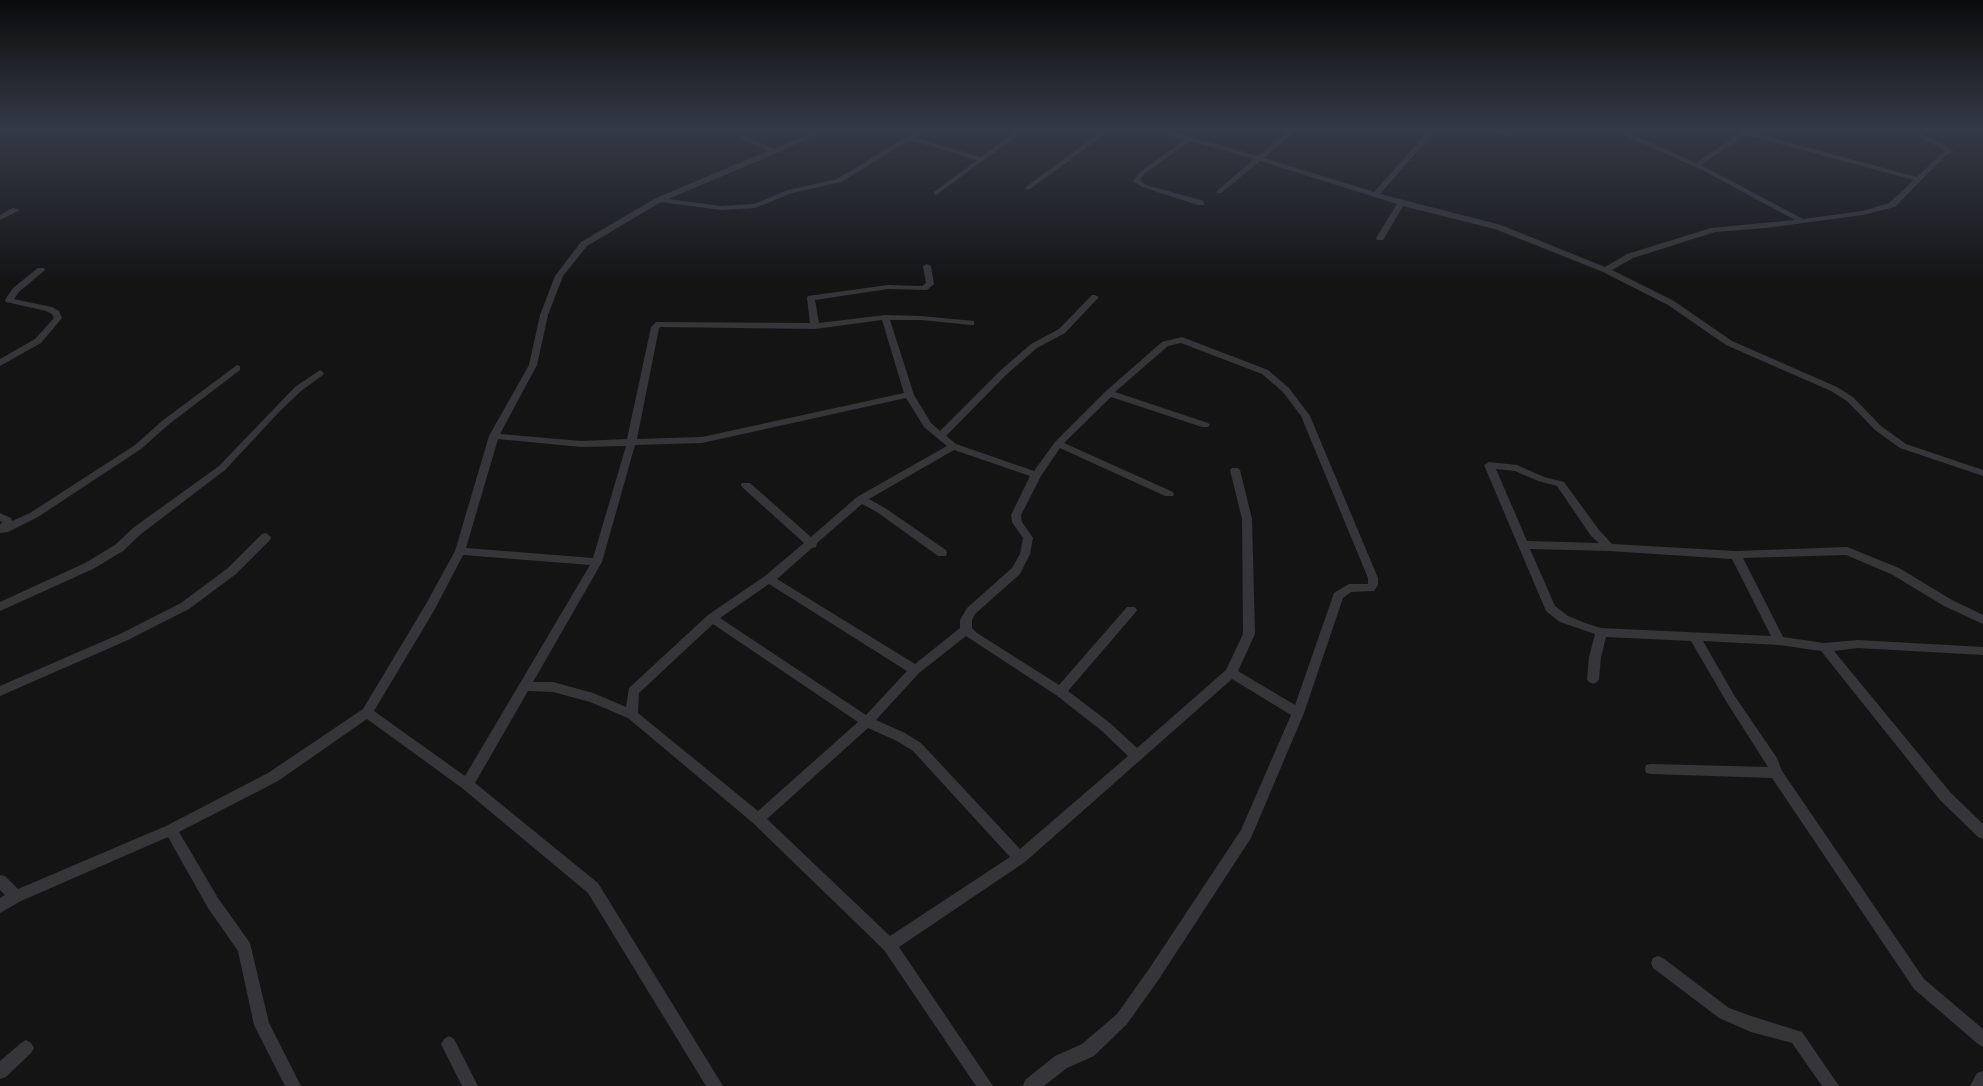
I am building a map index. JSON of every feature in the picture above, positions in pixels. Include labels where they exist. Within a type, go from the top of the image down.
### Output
[{"type":"street","points":[[0,906],[16,896],[171,830],[273,777],[367,712],[431,606],[460,550],[494,436],[533,365],[544,315],[559,276],[584,244],[659,200],[706,181]]},
{"type":"street","points":[[659,200],[721,208],[755,206],[790,191],[839,181]]},
{"type":"street","points":[[936,192],[952,181]]},
{"type":"street","points":[[1028,188],[1038,181]]},
{"type":"street","points":[[1136,181],[1144,186],[1201,203]]},
{"type":"street","points":[[1219,192],[1232,181]]},
{"type":"street","points":[[1329,181],[1401,203],[1498,227],[1606,270],[1671,303],[1729,343],[1834,389],[1850,399],[1878,428],[1903,446],[1983,473]]},
{"type":"street","points":[[1375,195],[1388,181]]},
{"type":"street","points":[[1726,181],[1802,221]]},
{"type":"street","points":[[1606,270],[1630,256],[1714,230],[1863,213],[1892,206],[1916,181]]},
{"type":"street","points":[[1380,238],[1401,203]]},
{"type":"street","points":[[0,218],[16,210]]},
{"type":"street","points":[[815,326],[811,298],[888,287],[924,288],[930,284],[927,266]]},
{"type":"street","points":[[0,363],[38,341],[58,318],[56,313],[49,309],[9,300],[16,290],[41,270]]},
{"type":"street","points":[[941,436],[1004,372],[1034,346],[1062,331],[1095,297]]},
{"type":"street","points":[[885,317],[909,395],[927,425],[954,446],[1036,475]]},
{"type":"street","points":[[466,784],[597,562],[632,443],[655,327],[659,324],[815,326],[885,317],[971,323]]},
{"type":"street","points":[[1031,1086],[1061,1062],[1088,1050],[1122,1019],[1138,997],[1246,834],[1298,713],[1338,596],[1349,588],[1370,588],[1373,585],[1373,578],[1305,416],[1286,390],[1264,372],[1182,340],[1164,344],[1109,393],[1059,444],[1036,475],[1016,515],[1017,522],[1028,538],[1025,554],[1016,571],[971,611],[966,620],[966,630],[973,636],[1060,692],[1106,727],[1137,756]]},
{"type":"street","points":[[2,530],[34,515],[105,470],[138,447],[165,423],[237,368]]},
{"type":"street","points":[[0,607],[88,566],[119,548],[137,531],[222,468],[298,388],[320,373]]},
{"type":"street","points":[[1109,393],[1205,424]]},
{"type":"street","points":[[494,436],[581,444],[702,440],[909,395]]},
{"type":"street","points":[[1059,444],[1169,494]]},
{"type":"street","points":[[632,715],[633,691],[712,618],[769,579],[812,544],[861,499],[954,446]]},
{"type":"street","points":[[1609,547],[1595,533],[1560,484],[1541,479],[1517,468],[1489,465],[1550,608],[1564,619],[1601,633],[1779,641],[1824,647],[1858,644],[1983,651]]},
{"type":"street","points":[[889,945],[1020,858],[1231,673],[1249,634],[1247,519],[1235,470]]},
{"type":"street","points":[[746,485],[812,544]]},
{"type":"street","points":[[861,499],[881,510],[942,553]]},
{"type":"street","points":[[0,516],[7,520],[2,530]]},
{"type":"street","points":[[0,691],[124,637],[185,606],[232,571],[266,537]]},
{"type":"street","points":[[1525,546],[1609,547],[1736,555],[1847,551],[1895,571],[1948,603],[1983,620]]},
{"type":"street","points":[[460,550],[597,562]]},
{"type":"street","points":[[1736,555],[1779,641]]},
{"type":"street","points":[[769,579],[915,670]]},
{"type":"street","points":[[1060,692],[1131,610]]},
{"type":"street","points":[[712,618],[867,722],[917,747],[1020,858]]},
{"type":"street","points":[[758,819],[867,722],[915,670],[966,630]]},
{"type":"street","points":[[1593,680],[1594,657],[1601,633]]},
{"type":"street","points":[[1695,638],[1730,698],[1773,762],[1776,773],[1919,984],[1983,1039]]},
{"type":"street","points":[[1824,647],[1946,796],[1983,833]]},
{"type":"street","points":[[1231,673],[1298,713]]},
{"type":"street","points":[[524,686],[553,687],[593,698],[632,715],[758,819],[889,945],[985,1086]]},
{"type":"street","points":[[367,712],[466,784],[593,888],[714,1086]]},
{"type":"street","points":[[1651,769],[1776,773]]},
{"type":"street","points":[[171,830],[213,903],[245,948],[262,1025],[292,1086]]},
{"type":"street","points":[[0,881],[16,896]]},
{"type":"street","points":[[1658,963],[1724,1013],[1751,1024],[1797,1037],[1832,1086]]},
{"type":"street","points":[[449,1044],[470,1086]]},
{"type":"street","points":[[0,1071],[26,1048]]},
{"type":"street","points":[[1978,1086],[1983,1079]]}]
